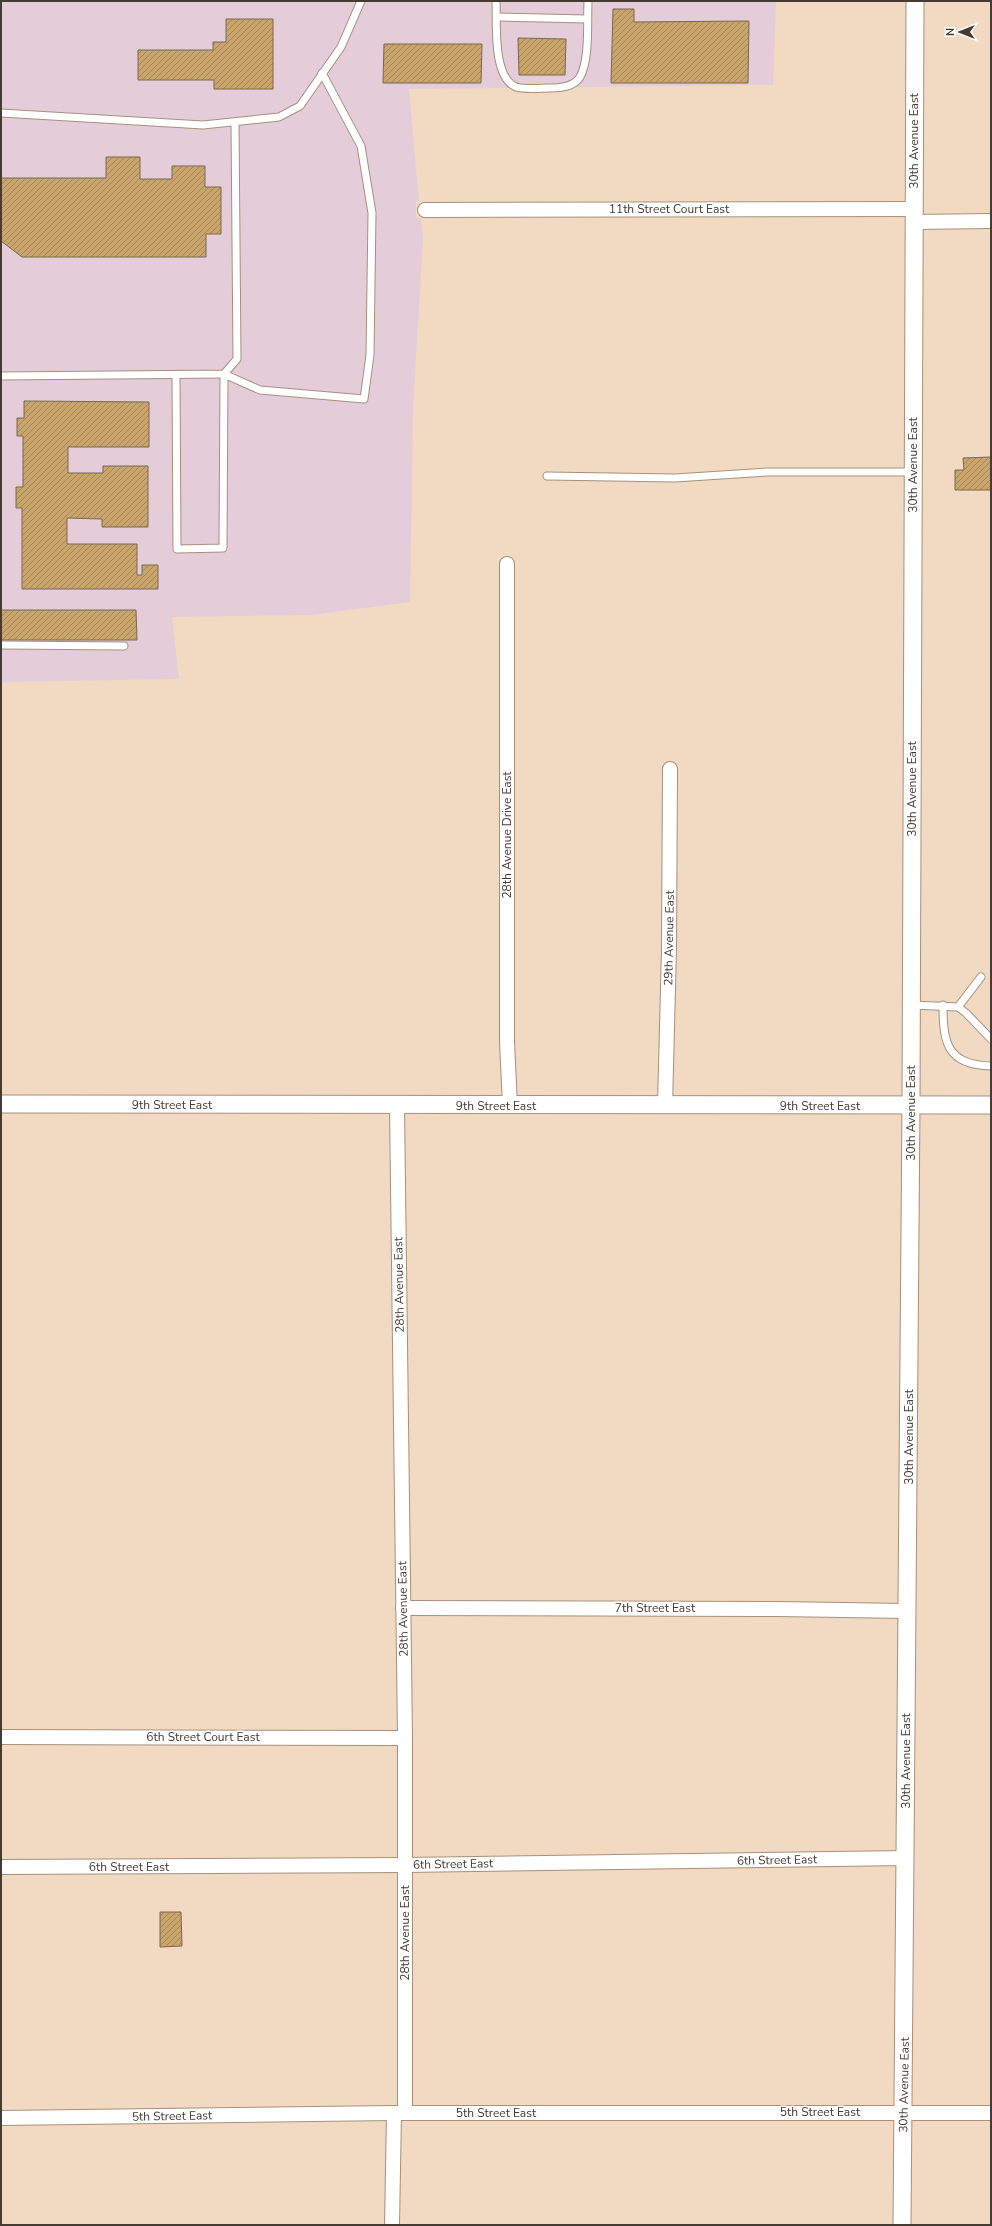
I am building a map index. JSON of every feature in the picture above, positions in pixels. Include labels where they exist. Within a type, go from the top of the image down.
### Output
[{"type":"street","name":"30th Avenue East","points":[[902,2225],[912,1005],[913,216],[915,1]]},
{"type":"street","name":"11th Street Court East","points":[[425,210],[913,216],[991,221]]},
{"type":"street","name":"28th Avenue Drive East","points":[[507,564],[507,1042],[510,1106]]},
{"type":"street","name":"29th Avenue East","points":[[665,1106],[669,949],[670,769]]},
{"type":"street","name":"9th Street East","points":[[1,1104],[397,1106],[991,1105]]},
{"type":"street","name":"28th Avenue East","points":[[392,2225],[400,2113],[405,1865],[405,1738],[397,1106]]},
{"type":"street","name":"7th Street East","points":[[403,1608],[777,1609],[908,1612]]},
{"type":"street","name":"6th Street Court East","points":[[1,1737],[405,1738]]},
{"type":"street","name":"6th Street East","points":[[1,1867],[405,1865],[906,1858]]},
{"type":"street","name":"5th Street East","points":[[1,2118],[400,2113],[991,2113]]},
{"type":"lane","points":[[1,113],[203,125],[280,117],[300,106],[341,47],[361,1]]},
{"type":"lane","points":[[496,1],[497,51],[502,69],[507,79],[516,86],[530,88],[559,88],[571,86],[580,77],[585,56],[588,1]]},
{"type":"lane","points":[[497,17],[587,19]]},
{"type":"lane","points":[[1,376],[224,374],[260,390],[364,399],[370,355],[372,213],[361,146],[322,73]]},
{"type":"lane","points":[[176,375],[177,548],[223,548],[224,374],[236,358],[235,122]]},
{"type":"lane","points":[[547,476],[676,478],[767,472],[913,472]]},
{"type":"lane","points":[[1,645],[124,646]]},
{"type":"lane","points":[[958,1007],[981,977]]},
{"type":"lane","points":[[912,1005],[943,1005],[958,1007],[966,1012],[991,1039]]},
{"type":"lane","points":[[943,1005],[943,1028],[948,1047],[960,1060],[967,1063],[991,1066]]},
{"type":"shaded area","points":[[1,1],[776,1],[773,85],[409,89],[419,201],[416,201],[416,218],[421,218],[423,239],[413,408],[410,602],[311,615],[172,617],[179,679],[1,682]]},
{"type":"building","points":[[613,9],[634,9],[634,22],[749,21],[748,83],[611,83]]},
{"type":"building","points":[[226,19],[273,19],[273,89],[214,89],[214,80],[138,80],[138,50],[213,50],[213,42],[226,42]]},
{"type":"building","points":[[518,38],[566,39],[565,75],[519,75]]},
{"type":"building","points":[[384,44],[482,44],[481,83],[383,83]]},
{"type":"building","points":[[106,157],[140,157],[140,179],[172,179],[172,166],[205,166],[205,187],[221,187],[221,234],[206,234],[206,257],[22,257],[1,241],[1,178],[106,178]]},
{"type":"building","points":[[24,401],[149,402],[149,447],[68,447],[68,473],[103,473],[103,466],[148,466],[148,527],[102,527],[102,519],[67,518],[67,544],[137,544],[137,575],[142,575],[142,565],[158,565],[158,589],[22,589],[22,508],[16,508],[16,487],[23,487],[23,436],[17,436],[17,418],[24,418]]},
{"type":"building","points":[[991,457],[991,490],[955,490],[955,470],[964,470],[963,458]]},
{"type":"building","points":[[1,610],[136,610],[137,640],[1,640]]},
{"type":"building","points":[[160,1912],[181,1912],[182,1946],[160,1947]]}]
